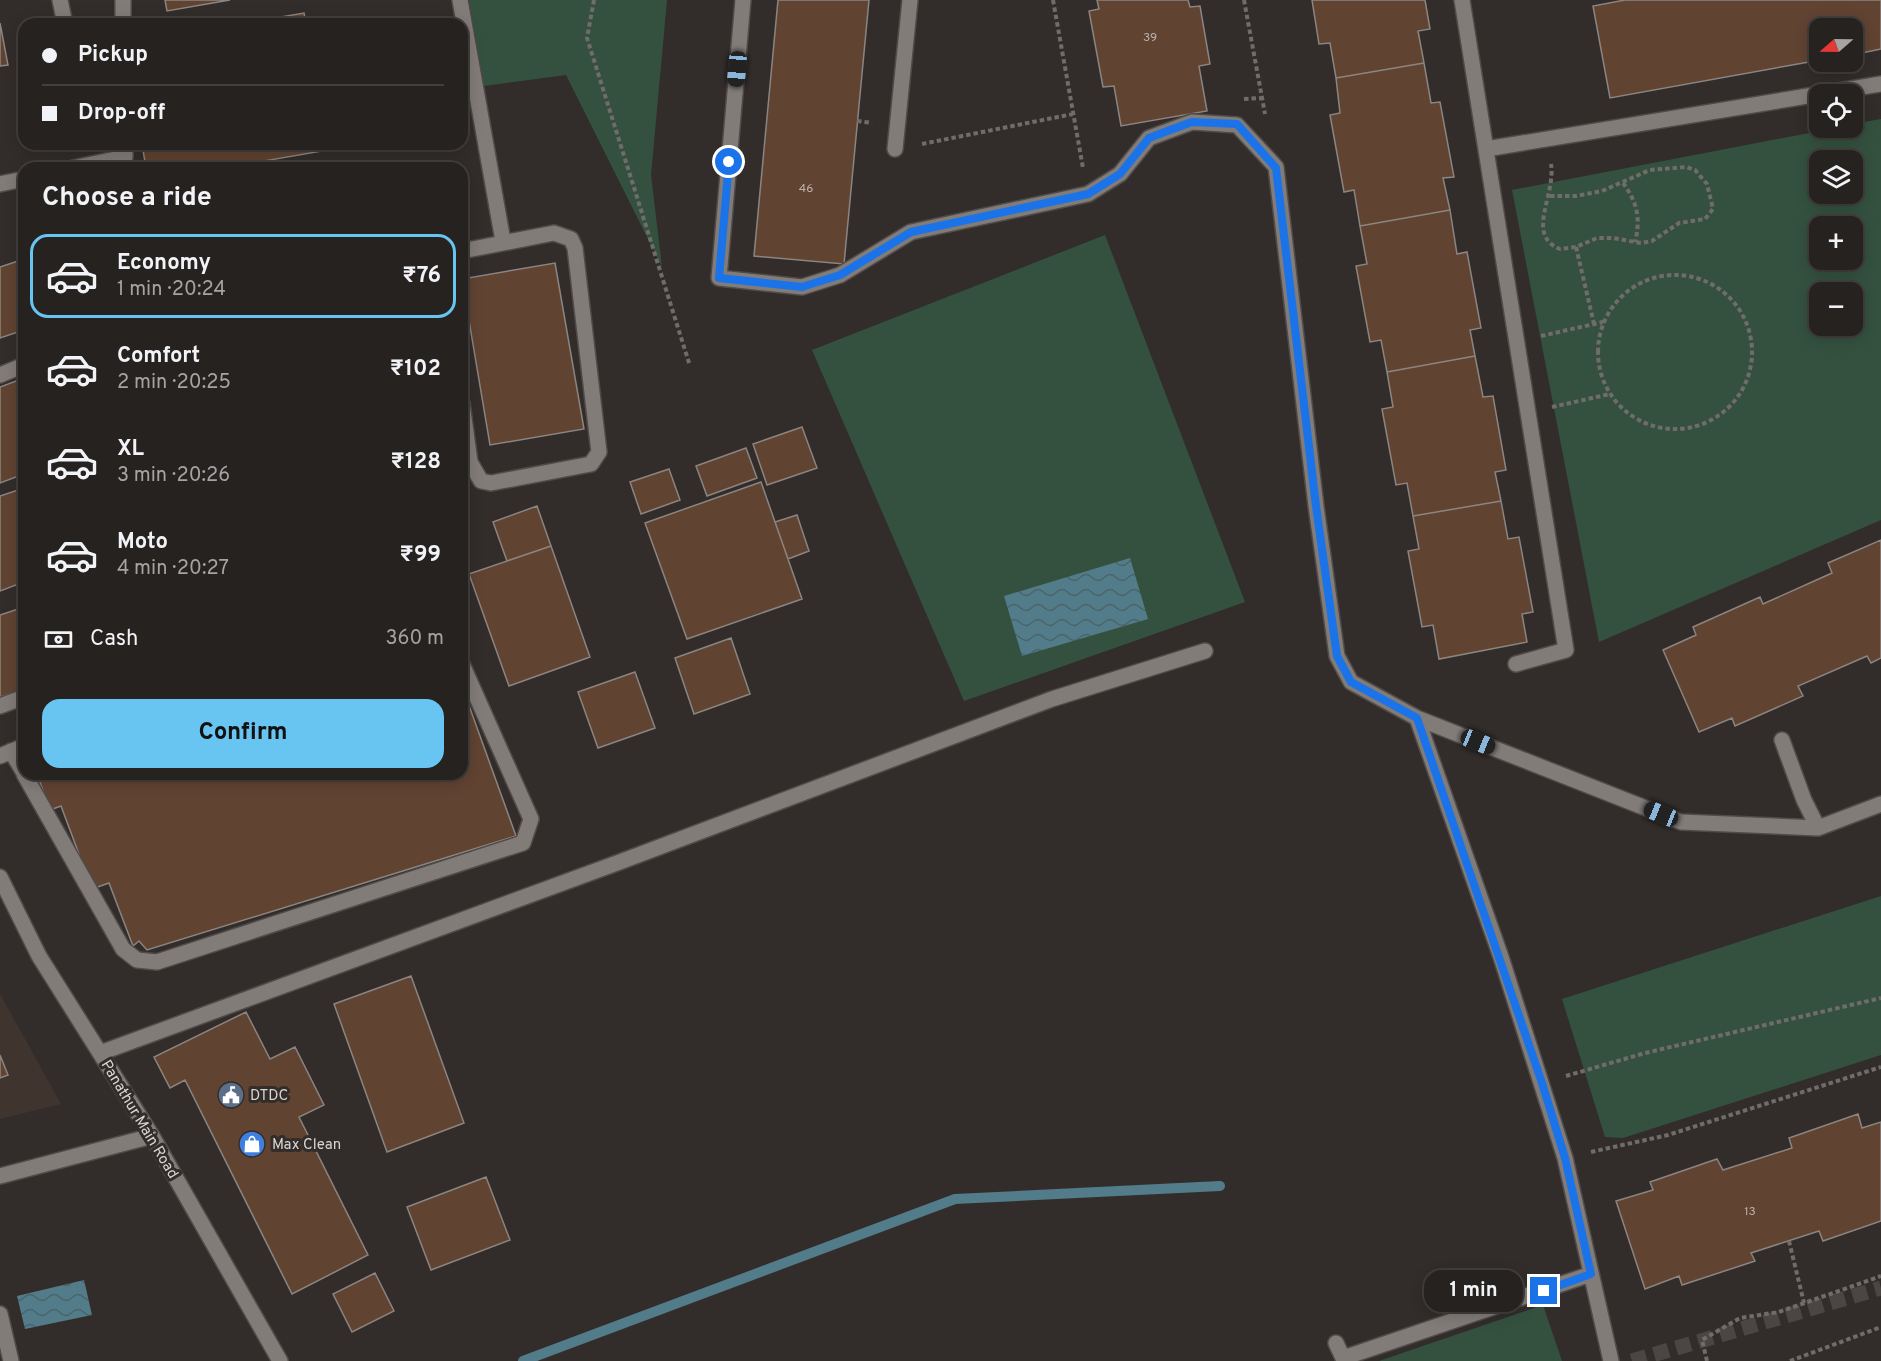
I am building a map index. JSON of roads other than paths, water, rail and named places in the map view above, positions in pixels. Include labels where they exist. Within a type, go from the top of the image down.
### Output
[{"type":"street","points":[[60,0],[63,18]]},
{"type":"street","points":[[123,0],[123,18]]},
{"type":"street","points":[[460,0],[463,18]]},
{"type":"street","points":[[743,0],[719,278],[802,287],[840,275],[911,232],[1088,194],[1120,174],[1149,138],[1192,122],[1237,124],[1276,168],[1316,506],[1337,656],[1351,682],[1417,718],[1681,822],[1818,828],[1881,804]]},
{"type":"street","points":[[895,149],[910,0]]},
{"type":"street","points":[[1462,0],[1566,650],[1516,664]]},
{"type":"street","points":[[468,45],[503,241]]},
{"type":"street","points":[[1486,149],[1881,84]]},
{"type":"street","points":[[102,162],[126,157],[125,150]]},
{"type":"street","points":[[0,184],[18,180]]},
{"type":"street","points":[[468,250],[503,241],[554,234],[571,239],[575,248],[600,452],[591,465],[491,483],[481,481],[470,462],[468,447]]},
{"type":"street","points":[[0,375],[18,368]]},
{"type":"street","points":[[100,1053],[606,868],[1052,699],[1205,651]]},
{"type":"street","points":[[27,780],[123,949],[137,960],[157,962],[523,843],[531,819],[468,677]]},
{"type":"street","points":[[0,706],[18,699]]},
{"type":"street","points":[[1417,718],[1542,1083],[1565,1158],[1611,1361]]},
{"type":"street","points":[[1782,740],[1804,800],[1818,828]]},
{"type":"street","name":"Panathur Main Road","points":[[0,877],[39,956],[152,1136],[280,1361]]},
{"type":"street","points":[[0,1176],[152,1136]]},
{"type":"street","points":[[1336,1343],[1343,1358],[1591,1274]]},
{"type":"street","points":[[0,1314],[10,1361]]},
{"type":"water","points":[[1130,558],[1148,619],[1022,656],[1004,596]]},
{"type":"water","points":[[84,1280],[92,1315],[25,1329],[17,1296]]},
{"type":"waterway","points":[[523,1361],[955,1199],[1220,1186]]},
{"type":"tunnel","points":[[1632,1361],[1881,1288]]},
{"type":"place","name":"DTDC","points":[[231,1095]]},
{"type":"place","name":"Max Clean","points":[[252,1144]]}]
